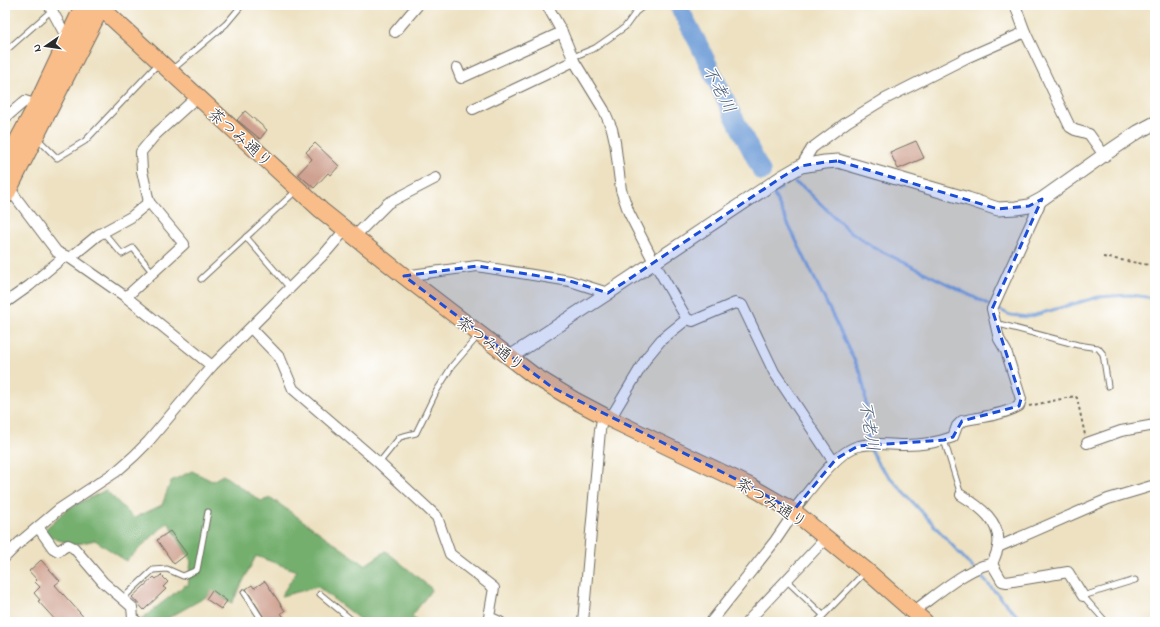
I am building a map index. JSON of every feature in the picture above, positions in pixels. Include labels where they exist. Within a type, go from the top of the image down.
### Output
[{"type":"highway","points":[[6,162],[37,105],[84,5]]},
{"type":"highway","points":[[7,191],[36,137],[100,6]]},
{"type":"main road","name":"茶つみ通り","points":[[100,6],[197,98],[298,189],[350,233],[480,335],[553,388],[607,417],[748,486],[793,511],[867,571],[919,617]]},
{"type":"street","points":[[395,32],[418,5]]},
{"type":"street","points":[[547,5],[562,32],[574,59],[604,110],[612,129],[621,190],[629,214],[686,319],[693,321],[735,303],[742,305],[774,372],[834,462]]},
{"type":"street","points":[[1015,5],[1025,32],[1070,126],[1075,130],[1089,134],[1104,155]]},
{"type":"street","points":[[51,7],[68,40]]},
{"type":"street","points":[[457,68],[462,78],[562,32]]},
{"type":"street","points":[[801,166],[812,148],[847,122],[883,100],[966,58],[1025,32]]},
{"type":"street","points":[[473,109],[574,59]]},
{"type":"street","points":[[126,298],[184,244],[150,202],[142,171],[141,152],[155,136],[197,98]]},
{"type":"street","points":[[5,118],[25,101],[37,105]]},
{"type":"street","points":[[510,357],[782,176],[801,166],[838,161],[998,209],[1029,206],[1042,199],[1138,132],[1155,123]]},
{"type":"street","points":[[5,557],[20,542],[58,510],[117,471],[148,442],[212,366],[327,250],[388,203],[436,178]]},
{"type":"street","points":[[7,191],[17,199],[57,252],[67,257],[126,298],[212,366]]},
{"type":"street","points":[[711,622],[775,541],[790,519],[793,511],[834,462],[858,446],[876,443],[906,445],[944,440],[953,437],[957,426],[962,420],[981,417],[1013,409],[1019,406],[1021,399],[1006,351],[999,339],[995,322],[994,306],[1042,199]]},
{"type":"street","points":[[5,303],[67,257],[103,232],[131,217],[150,202]]},
{"type":"street","points":[[404,276],[477,266],[570,281],[608,293]]},
{"type":"street","points":[[583,622],[600,430],[647,357],[661,340],[686,319]]},
{"type":"street","points":[[251,328],[280,358],[293,389],[379,463],[437,517],[450,554],[494,588],[486,619],[500,622]]},
{"type":"street","points":[[1087,443],[1121,431],[1155,425]]},
{"type":"street","points":[[998,547],[1108,499],[1155,485]]},
{"type":"street","points":[[961,494],[983,510],[994,523],[999,535],[998,547],[992,564],[1002,581],[1007,582],[1068,572],[1083,596]]},
{"type":"street","points":[[38,527],[53,548],[58,551],[68,545],[74,548],[103,582],[132,607],[133,618],[137,622]]},
{"type":"street","points":[[747,622],[826,538]]},
{"type":"street","points":[[919,617],[973,570],[987,564],[992,564]]},
{"type":"lane","points":[[36,137],[57,158],[85,141],[165,66],[226,24],[242,5]]},
{"type":"lane","points":[[574,59],[595,48],[625,27],[636,12],[645,5]]},
{"type":"lane","points":[[9,48],[51,7]]},
{"type":"lane","points":[[201,279],[298,189]]},
{"type":"lane","points":[[103,232],[122,254],[133,248],[153,273]]},
{"type":"lane","points":[[246,238],[289,288]]},
{"type":"lane","points":[[995,322],[1078,345],[1098,348],[1103,354],[1108,386]]},
{"type":"lane","points":[[379,463],[400,437],[416,433],[436,392],[452,366],[480,335]]},
{"type":"lane","points":[[944,440],[961,494]]},
{"type":"lane","points":[[122,599],[153,570],[167,569],[183,576],[197,570],[208,512]]},
{"type":"lane","points":[[817,622],[867,571]]},
{"type":"lane","points":[[786,580],[823,615]]},
{"type":"lane","points":[[1106,622],[1083,596],[1135,580]]},
{"type":"lane","points":[[244,592],[263,622]]},
{"type":"lane","points":[[320,594],[354,622]]},
{"type":"path","points":[[1103,257],[1155,266]]},
{"type":"path","points":[[1020,403],[1027,406],[1075,396],[1077,398],[1087,443]]},
{"type":"highlighted area","points":[[838,161],[998,209],[1029,206],[1042,199],[992,309],[1021,399],[1019,406],[962,421],[953,437],[944,440],[858,446],[836,459],[793,511],[748,485],[553,388],[404,276],[477,266],[570,281],[608,293],[782,177],[801,166],[825,162]]},
{"type":"green space","points":[[192,471],[212,481],[223,475],[261,501],[271,498],[365,565],[386,551],[432,589],[412,616],[419,622],[363,622],[318,587],[281,596],[297,571],[256,556],[232,603],[213,593],[161,622],[144,622],[140,620],[185,585],[188,586],[191,561],[168,522],[126,561],[95,540],[74,545],[40,534],[67,509],[106,490],[134,518],[162,505],[171,481]]},
{"type":"building","points":[[245,111],[267,130],[260,139],[237,120]]},
{"type":"building","points":[[916,141],[924,158],[898,169],[890,152]]},
{"type":"building","points":[[315,143],[339,166],[331,175],[328,173],[314,188],[298,174],[312,159],[306,152]]},
{"type":"building","points":[[170,531],[187,554],[174,564],[157,540]]},
{"type":"building","points":[[41,560],[60,581],[55,585],[88,622],[57,622],[38,601],[40,600],[34,593],[40,587],[35,582],[37,580],[29,571]]},
{"type":"building","points":[[161,575],[168,582],[163,587],[166,589],[144,610],[132,597],[154,577],[156,579]]},
{"type":"building","points":[[265,581],[285,611],[281,613],[287,622],[267,622],[246,589],[252,585],[254,588]]},
{"type":"building","points":[[212,590],[227,601],[221,609],[206,599]]},
{"type":"waterway","name":"不老川","points":[[678,5],[762,172]]},
{"type":"waterway","points":[[795,183],[802,186],[847,229],[873,247],[1010,315],[1028,317],[1098,297],[1130,295],[1155,298]]},
{"type":"waterway","name":"不老川","points":[[781,188],[773,193],[861,374],[865,393],[868,436],[871,450],[878,464],[973,568]]},
{"type":"waterway","name":"不老川","points":[[977,572],[1023,622]]}]
